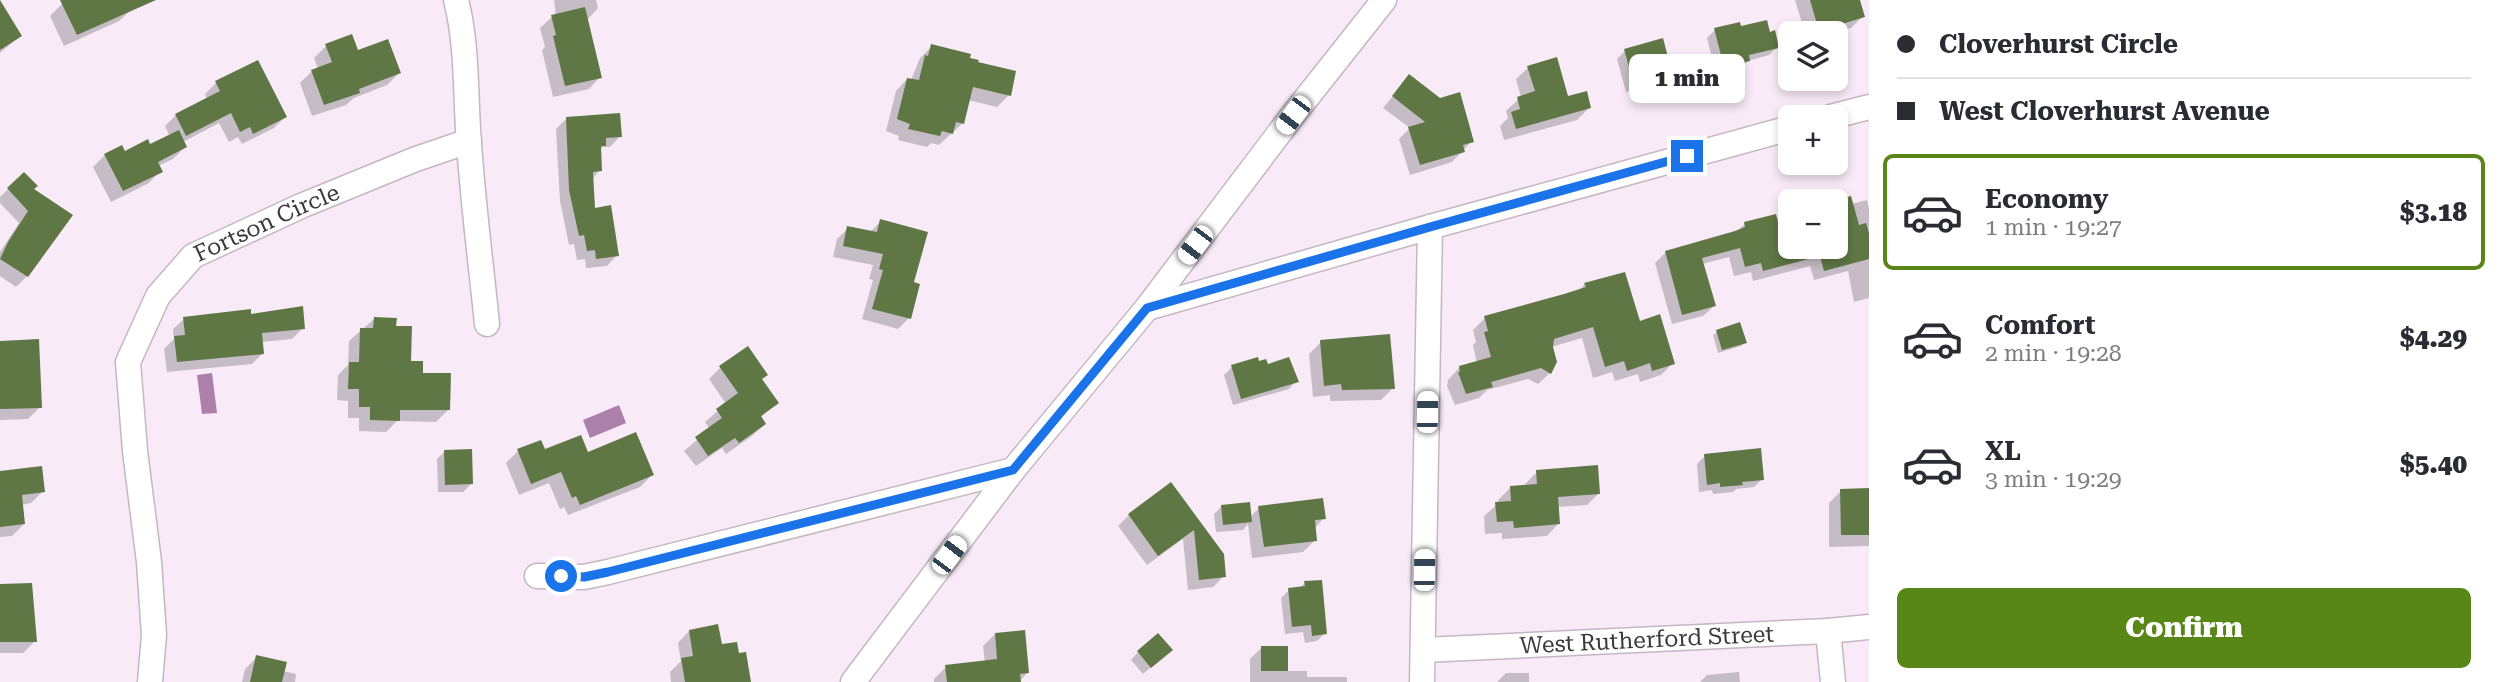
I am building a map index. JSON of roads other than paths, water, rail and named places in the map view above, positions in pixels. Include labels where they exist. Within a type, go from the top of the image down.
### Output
[{"type":"street","points":[[456,0],[467,77],[468,141],[487,324]]},
{"type":"street","points":[[853,682],[1013,470],[1147,308],[1384,0]]},
{"type":"street","points":[[1848,112],[1869,107]]},
{"type":"street","points":[[1147,308],[1778,131]]},
{"type":"street","name":"Fortson Circle","points":[[150,682],[154,635],[149,562],[135,451],[128,362],[158,296],[193,256],[301,206],[468,141]]},
{"type":"street","points":[[1422,682],[1430,227]]},
{"type":"street","points":[[537,576],[584,577],[608,572],[1013,470]]},
{"type":"street","name":"West Rutherford Street","points":[[1423,650],[1869,627]]},
{"type":"street","points":[[1828,631],[1833,682]]}]
